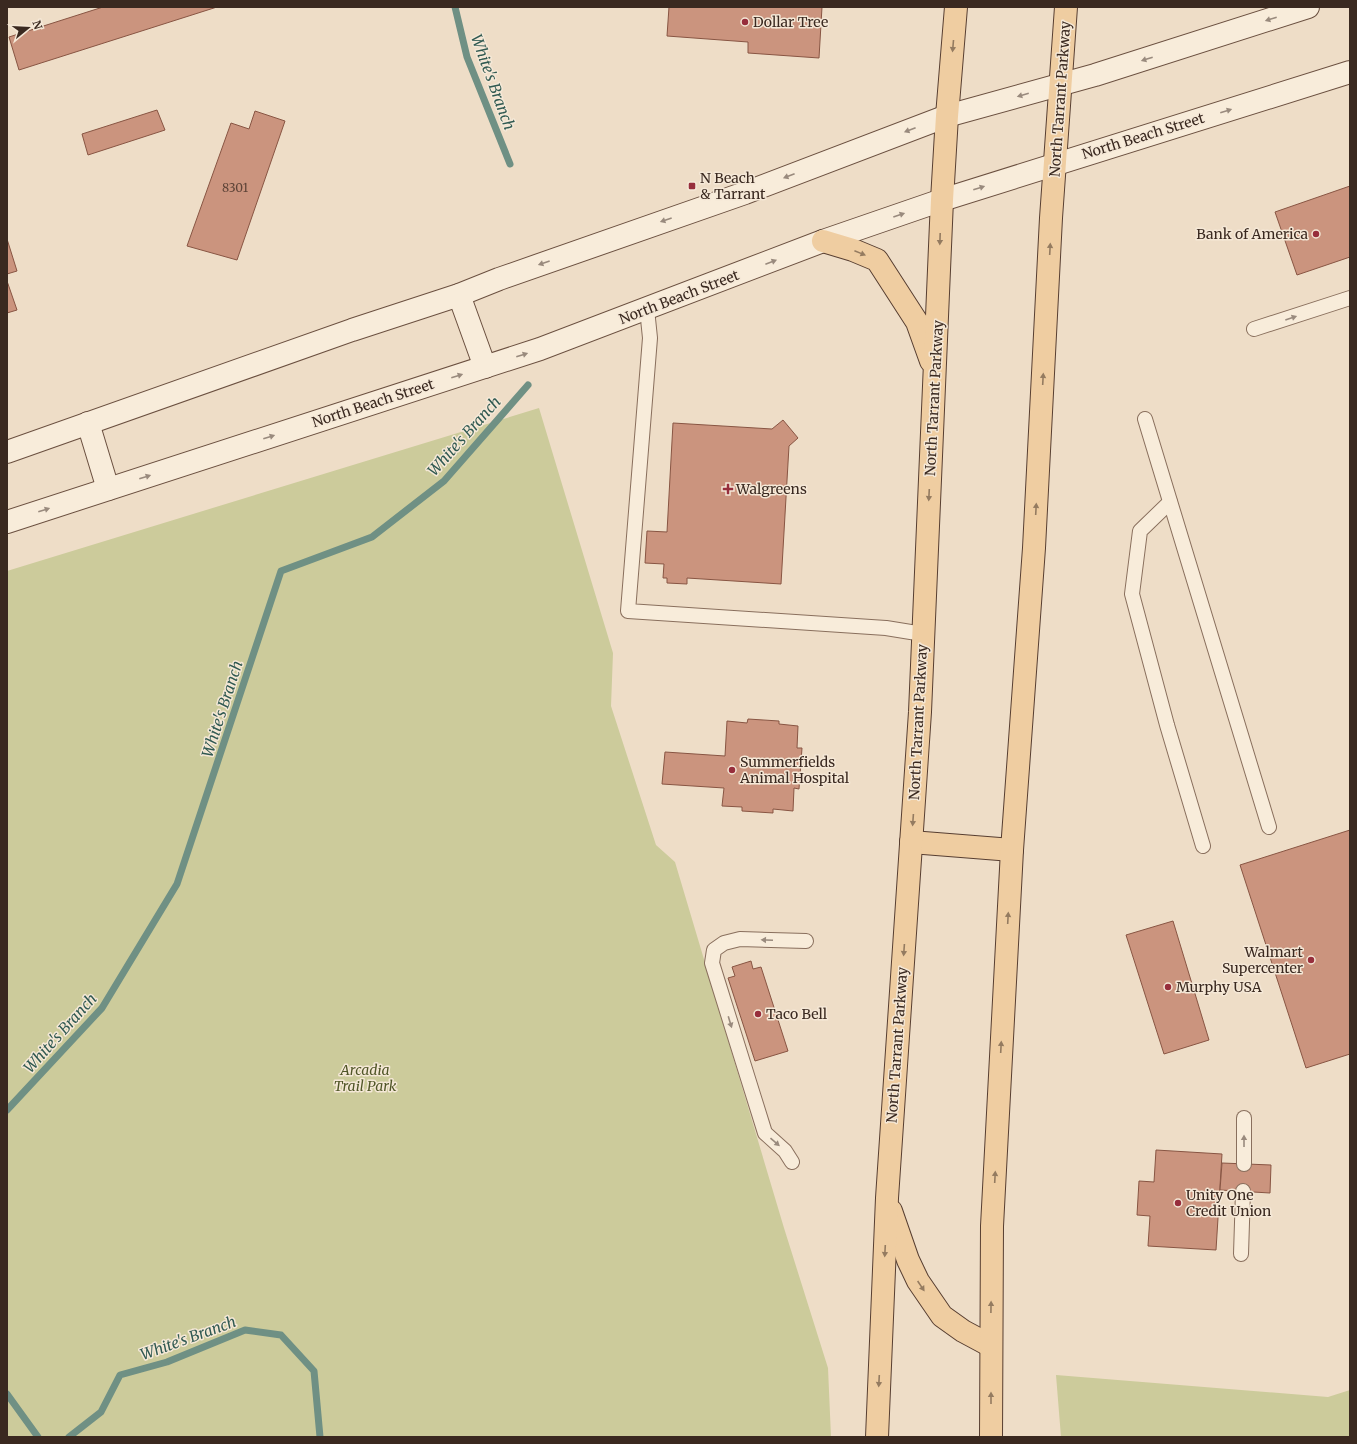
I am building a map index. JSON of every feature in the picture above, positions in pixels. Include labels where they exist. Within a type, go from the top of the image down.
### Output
[{"type":"main road","name":"North Tarrant Parkway","points":[[877,1437],[887,1198],[920,712],[942,200],[956,7]]},
{"type":"main road","name":"North Tarrant Parkway","points":[[990,1437],[992,1226],[1012,850],[1033,556],[1051,218],[1066,7]]},
{"type":"main road","points":[[7,452],[352,330],[458,295],[745,193],[947,116],[1095,75],[1308,7]]},
{"type":"main road","name":"North Beach Street","points":[[7,522],[540,349],[823,241],[942,200],[1350,72]]},
{"type":"main road","points":[[823,241],[853,250],[878,260],[917,322],[935,372]]},
{"type":"main road","points":[[458,295],[485,367]]},
{"type":"main road","points":[[88,423],[108,489]]},
{"type":"main road","points":[[911,842],[1012,850]]},
{"type":"main road","points":[[887,1198],[908,1260],[918,1281],[942,1316],[963,1331],[991,1346]]},
{"type":"lane","points":[[1254,329],[1350,298]]},
{"type":"lane","points":[[647,309],[650,338],[628,611],[886,628],[923,634]]},
{"type":"lane","points":[[1145,419],[1269,827]]},
{"type":"lane","points":[[1170,502],[1140,531],[1132,594],[1167,725],[1203,846]]},
{"type":"lane","points":[[792,1162],[785,1150],[765,1133],[712,963],[714,950],[724,943],[740,939],[806,941]]},
{"type":"lane","points":[[1244,1118],[1244,1164]]},
{"type":"lane","points":[[1241,1254],[1242,1191]]},
{"type":"green space","name":"Arcadia Trail Park","points":[[539,408],[613,653],[611,706],[656,845],[675,862],[784,1228],[828,1368],[831,1437],[7,1437],[7,571]]},
{"type":"green space","points":[[1056,1375],[1328,1397],[1350,1390],[1350,1437],[1061,1437]]},
{"type":"building","points":[[103,7],[217,7],[19,70],[9,37]]},
{"type":"building","name":"Dollar Tree","points":[[669,7],[822,7],[819,58],[748,53],[748,42],[667,36]]},
{"type":"building","points":[[157,110],[165,130],[88,155],[82,134]]},
{"type":"building","points":[[255,111],[285,121],[237,260],[187,246],[231,123],[249,129]]},
{"type":"building","name":"Bank of America","points":[[1350,186],[1350,257],[1297,275],[1275,212]]},
{"type":"building","points":[[7,239],[17,271],[7,274]]},
{"type":"building","points":[[7,281],[17,310],[7,313]]},
{"type":"building","name":"Walgreens","points":[[783,420],[798,438],[789,446],[781,584],[687,578],[687,584],[667,583],[667,578],[663,578],[664,564],[645,563],[647,531],[667,532],[673,423],[772,429]]},
{"type":"building","name":"Summerfields Animal Hospital","points":[[748,719],[779,721],[779,724],[798,726],[797,748],[802,748],[799,789],[794,788],[793,811],[773,809],[773,813],[742,811],[742,807],[722,806],[724,788],[662,784],[665,752],[725,756],[727,721],[747,723]]},
{"type":"building","name":"Walmart Supercenter","points":[[1350,830],[1350,1054],[1306,1068],[1240,865]]},
{"type":"building","name":"Murphy USA","points":[[1173,921],[1209,1040],[1164,1054],[1126,935]]},
{"type":"building","name":"Taco Bell","points":[[751,961],[753,969],[761,967],[788,1051],[755,1061],[728,978],[735,976],[732,967]]},
{"type":"building","name":"Unity One Credit Union","points":[[1156,1150],[1222,1154],[1216,1250],[1148,1246],[1150,1216],[1137,1215],[1139,1181],[1154,1182]]},
{"type":"building","points":[[1222,1163],[1271,1165],[1270,1193],[1220,1190]]},
{"type":"waterway","name":"White's Branch","points":[[455,7],[467,57],[510,164]]},
{"type":"waterway","name":"White's Branch","points":[[7,1110],[102,1008],[177,884],[281,571],[372,537],[444,481],[528,385]]},
{"type":"waterway","name":"White's Branch","points":[[69,1437],[101,1412],[120,1375],[167,1362],[245,1330],[281,1335],[314,1371],[320,1437]]},
{"type":"waterway","name":"White's Branch","points":[[7,1394],[38,1437]]},
{"type":"place","name":"Dollar Tree","points":[[745,22]]},
{"type":"place","name":"N Beach & Tarrant","points":[[692,186]]},
{"type":"place","name":"Bank of America","points":[[1316,234]]},
{"type":"place","name":"Walgreens","points":[[728,489]]},
{"type":"place","name":"Summerfields Animal Hospital","points":[[732,770]]},
{"type":"place","name":"Walmart Supercenter","points":[[1311,960]]},
{"type":"place","name":"Murphy USA","points":[[1168,987]]},
{"type":"place","name":"Taco Bell","points":[[758,1014]]},
{"type":"place","name":"Unity One Credit Union","points":[[1178,1203]]}]
